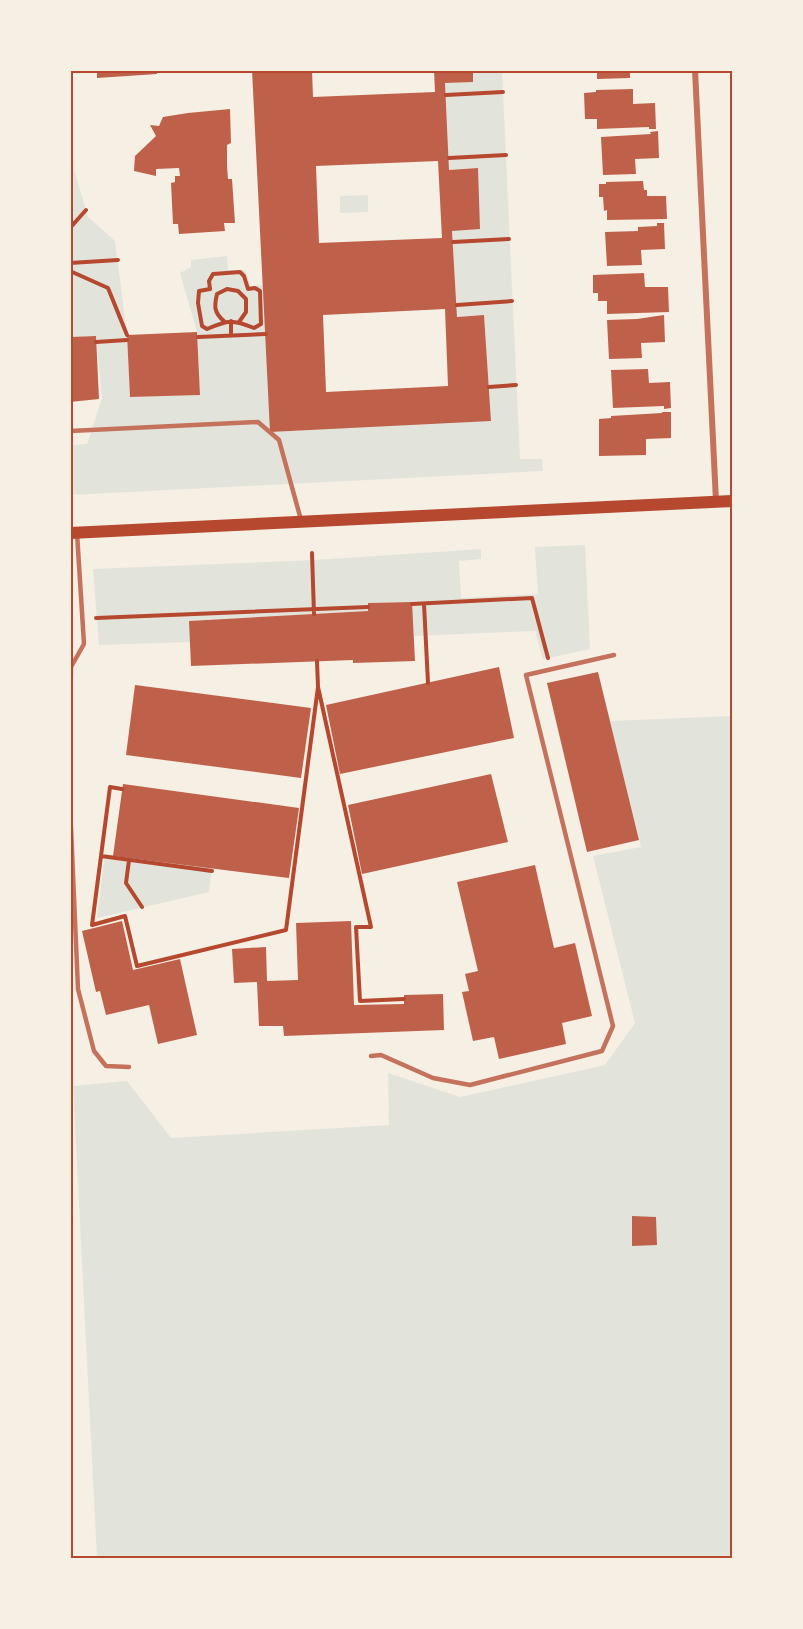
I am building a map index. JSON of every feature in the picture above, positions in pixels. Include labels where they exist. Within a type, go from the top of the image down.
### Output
[{"type":"main road","points":[[74,533],[732,501]]},
{"type":"street","points":[[695,70],[716,502]]},
{"type":"lane","points":[[70,431],[258,422],[279,440],[302,522]]},
{"type":"lane","points":[[70,730],[71,667],[84,644],[74,533]]},
{"type":"lane","points":[[371,1056],[381,1055],[434,1078],[470,1085],[602,1052],[613,1026],[525,675],[614,655]]},
{"type":"lane","points":[[70,805],[78,989],[94,1051],[106,1066],[129,1067]]},
{"type":"path","points":[[446,95],[503,92]]},
{"type":"path","points":[[449,158],[506,155]]},
{"type":"path","points":[[70,228],[86,210]]},
{"type":"path","points":[[453,242],[509,239]]},
{"type":"path","points":[[70,263],[118,260]]},
{"type":"path","points":[[70,271],[108,288],[127,337],[96,342]]},
{"type":"path","points":[[210,290],[209,281],[213,274],[240,272],[244,276],[248,289]]},
{"type":"path","points":[[217,294],[210,290],[199,291],[198,303],[202,326],[207,329],[224,321],[239,322],[254,328],[261,324],[260,291],[255,288],[248,289],[242,294]]},
{"type":"path","points":[[224,321],[215,312],[214,305],[217,294],[227,289],[238,291],[246,298],[246,312],[239,322]]},
{"type":"path","points":[[457,304],[512,302]]},
{"type":"path","points":[[231,321],[231,335]]},
{"type":"path","points":[[198,337],[266,334]]},
{"type":"path","points":[[489,387],[516,386]]},
{"type":"path","points":[[312,553],[314,611]]},
{"type":"path","points":[[412,604],[532,598],[548,658]]},
{"type":"path","points":[[424,604],[428,683]]},
{"type":"path","points":[[96,618],[314,611],[368,607]]},
{"type":"path","points":[[122,789],[110,787],[92,925],[125,916],[137,966],[286,930],[318,687],[317,662]]},
{"type":"path","points":[[318,687],[371,927],[356,927],[360,1001],[404,999]]},
{"type":"path","points":[[101,856],[212,871]]},
{"type":"path","points":[[129,860],[126,884],[142,907]]},
{"type":"shaded area","points":[[473,71],[502,71],[520,459],[542,459],[543,471],[71,495],[71,445],[87,444],[102,398],[96,336],[71,337],[70,156],[88,217],[115,241],[127,335],[130,397],[200,395],[197,332],[180,273],[191,267],[191,260],[227,256],[228,270],[245,270],[251,286],[264,285],[271,432],[491,420],[484,315],[457,317],[452,231],[477,168],[449,170],[445,83],[473,82]]},
{"type":"shaded area","points":[[368,195],[368,212],[340,213],[340,196]]},
{"type":"shaded area","points":[[585,545],[590,649],[543,659],[535,631],[414,636],[411,602],[368,603],[368,611],[190,621],[190,642],[99,645],[93,569],[315,560],[481,549],[481,559],[459,561],[461,598],[538,594],[535,547]]},
{"type":"shaded area","points":[[732,716],[732,1558],[97,1558],[73,1086],[127,1081],[171,1138],[389,1125],[388,1073],[460,1097],[605,1065],[635,1023],[593,856],[641,847],[610,721]]},
{"type":"shaded area","points":[[105,854],[212,868],[209,892],[97,918]]},
{"type":"building","points":[[97,70],[157,70],[157,74],[97,78]]},
{"type":"building","points":[[252,70],[312,70],[313,97],[435,92],[434,70],[473,70],[473,82],[445,83],[449,170],[478,168],[480,229],[452,231],[457,317],[484,315],[491,421],[270,432]],"holes":[[[438,161],[442,238],[319,243],[316,166]],[[445,309],[448,386],[326,392],[323,315]]]},
{"type":"building","points":[[597,70],[630,70],[630,78],[597,79]]},
{"type":"building","points":[[633,89],[633,104],[655,103],[656,129],[649,129],[649,127],[597,129],[597,119],[585,119],[584,93],[596,92],[596,90]]},
{"type":"building","points":[[230,109],[231,143],[227,145],[227,166],[228,179],[232,179],[235,223],[224,223],[225,231],[179,234],[178,224],[173,224],[171,183],[175,182],[175,176],[180,176],[179,168],[156,169],[156,176],[134,171],[135,156],[156,136],[150,125],[159,126],[163,117]]},
{"type":"building","points":[[658,131],[659,158],[635,159],[636,174],[603,175],[601,137],[651,134],[650,132]]},
{"type":"building","points":[[643,181],[647,196],[666,196],[667,219],[607,220],[603,197],[599,197],[599,184]]},
{"type":"building","points":[[657,223],[664,223],[665,249],[641,250],[642,265],[607,266],[605,232],[638,231],[638,227],[657,226]]},
{"type":"building","points":[[644,273],[645,287],[668,287],[669,312],[607,314],[607,301],[598,301],[598,293],[593,293],[593,275]]},
{"type":"building","points":[[664,315],[665,342],[641,343],[642,358],[609,359],[607,320]]},
{"type":"building","points":[[197,332],[200,395],[130,397],[127,335]]},
{"type":"building","points":[[96,336],[99,399],[70,402],[70,337]]},
{"type":"building","points":[[648,369],[649,383],[670,382],[671,408],[664,409],[664,406],[613,408],[611,370]]},
{"type":"building","points":[[671,412],[671,438],[646,439],[646,455],[599,456],[599,419]]},
{"type":"building","points":[[412,602],[415,661],[353,663],[353,660],[191,666],[189,621],[368,611],[368,603]]},
{"type":"building","points":[[499,667],[514,738],[340,774],[326,705]]},
{"type":"building","points":[[598,672],[639,840],[587,852],[547,683]]},
{"type":"building","points":[[135,685],[311,708],[301,778],[126,755]]},
{"type":"building","points":[[491,774],[508,842],[362,874],[348,805]]},
{"type":"building","points":[[123,784],[299,808],[289,878],[113,856]]},
{"type":"building","points":[[535,865],[554,948],[575,943],[592,1016],[562,1023],[566,1044],[499,1059],[494,1037],[473,1041],[462,992],[469,991],[465,974],[478,971],[457,882]]},
{"type":"building","points":[[122,921],[133,970],[180,959],[197,1035],[158,1044],[149,1005],[106,1015],[100,991],[96,992],[82,931]]},
{"type":"building","points":[[351,921],[354,1005],[404,1004],[404,995],[443,994],[444,1030],[284,1036],[283,1026],[259,1026],[257,982],[234,983],[232,949],[266,947],[267,981],[298,980],[296,923]]},
{"type":"building","points":[[632,1216],[656,1217],[657,1245],[632,1246]]}]
